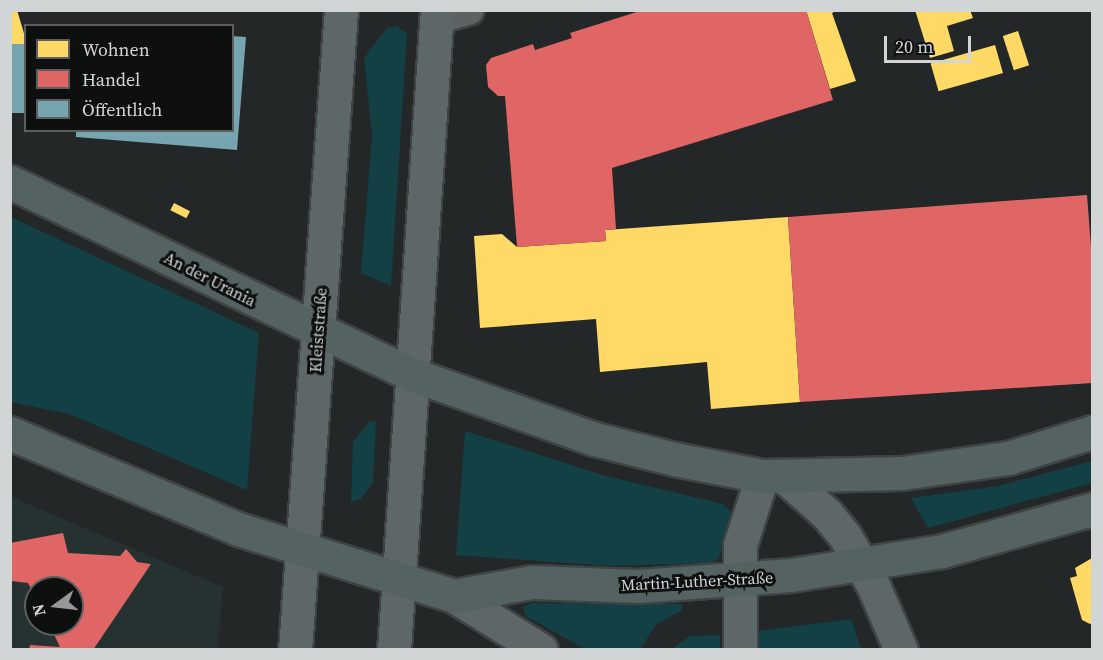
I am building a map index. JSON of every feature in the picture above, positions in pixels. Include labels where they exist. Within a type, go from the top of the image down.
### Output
[{"type":"main road","name":"Kleiststraße","points":[[294,650],[341,10]]},
{"type":"main road","points":[[394,650],[436,15]]},
{"type":"main road","name":"An der Urania","points":[[10,182],[411,374]]},
{"type":"main road","points":[[411,374],[595,439],[774,476],[902,473],[974,464],[1092,432]]},
{"type":"main road","points":[[10,433],[238,529],[302,550]]},
{"type":"main road","points":[[774,476],[827,514],[863,565],[901,650]]},
{"type":"main road","points":[[740,650],[737,581],[740,545],[774,476]]},
{"type":"main road","name":"Martin-Luther-Straße","points":[[302,550],[454,596],[532,582],[638,585],[737,581],[863,565],[942,551],[1092,509]]},
{"type":"main road","points":[[454,596],[541,650]]},
{"type":"street","points":[[436,15],[470,10]]},
{"type":"shaded area","points":[[397,26],[407,34],[391,286],[361,273],[372,135],[364,58],[387,28]]},
{"type":"shaded area","points":[[11,217],[259,333],[247,490],[69,414],[11,402]]},
{"type":"shaded area","points":[[376,421],[373,482],[361,499],[351,502],[353,442],[369,422]]},
{"type":"shaded area","points":[[465,431],[606,476],[723,504],[731,512],[719,558],[711,563],[609,566],[456,555]]},
{"type":"shaded area","points":[[1092,461],[1092,483],[928,528],[911,498],[998,486]]},
{"type":"shaded area","points":[[10,496],[223,587],[218,649],[11,649]]},
{"type":"shaded area","points":[[531,603],[682,604],[682,610],[656,625],[640,649],[587,650],[525,616],[523,607]]},
{"type":"shaded area","points":[[851,619],[861,649],[758,649],[758,631]]},
{"type":"shaded area","points":[[720,635],[720,649],[672,649],[690,636]]},
{"type":"building: Wohnen","points":[[10,10],[17,10],[24,33],[24,45],[10,49]]},
{"type":"building: Wohnen","points":[[806,10],[839,10],[832,13],[856,81],[830,89]]},
{"type":"building: Wohnen","points":[[915,10],[970,10],[973,18],[947,26],[954,51],[930,58]]},
{"type":"building: Wohnen","points":[[1018,31],[1029,65],[1014,70],[1003,36]]},
{"type":"building: Wohnen","points":[[995,45],[1003,73],[939,91],[931,63]]},
{"type":"building: Wohnen","points":[[174,203],[190,211],[186,218],[170,210]]},
{"type":"building: Wohnen","points":[[788,217],[800,402],[711,409],[707,362],[600,372],[596,319],[480,328],[474,236],[502,234],[517,247],[606,241],[605,230]]},
{"type":"building: Wohnen","points":[[1092,558],[1092,623],[1090,624],[1082,620],[1070,578],[1077,576],[1075,568]]},
{"type":"building: Handel","points":[[643,10],[806,10],[833,100],[612,168],[616,229],[605,230],[606,241],[517,247],[505,96],[498,96],[488,87],[486,65],[491,58],[533,44],[535,50],[572,38],[570,33]]},
{"type":"building: Handel","points":[[1087,195],[1092,260],[1092,383],[800,402],[788,217]]},
{"type":"building: Handel","points":[[63,533],[68,553],[120,556],[126,549],[137,562],[151,564],[93,650],[29,650],[30,645],[60,647],[55,636],[84,636],[84,576],[24,576],[24,582],[12,581],[10,543]]},
{"type":"building: Öffentlich","points":[[234,36],[246,37],[237,150],[76,137],[76,132],[234,132]]},
{"type":"building: Öffentlich","points":[[10,44],[24,44],[24,113],[10,113]]}]
